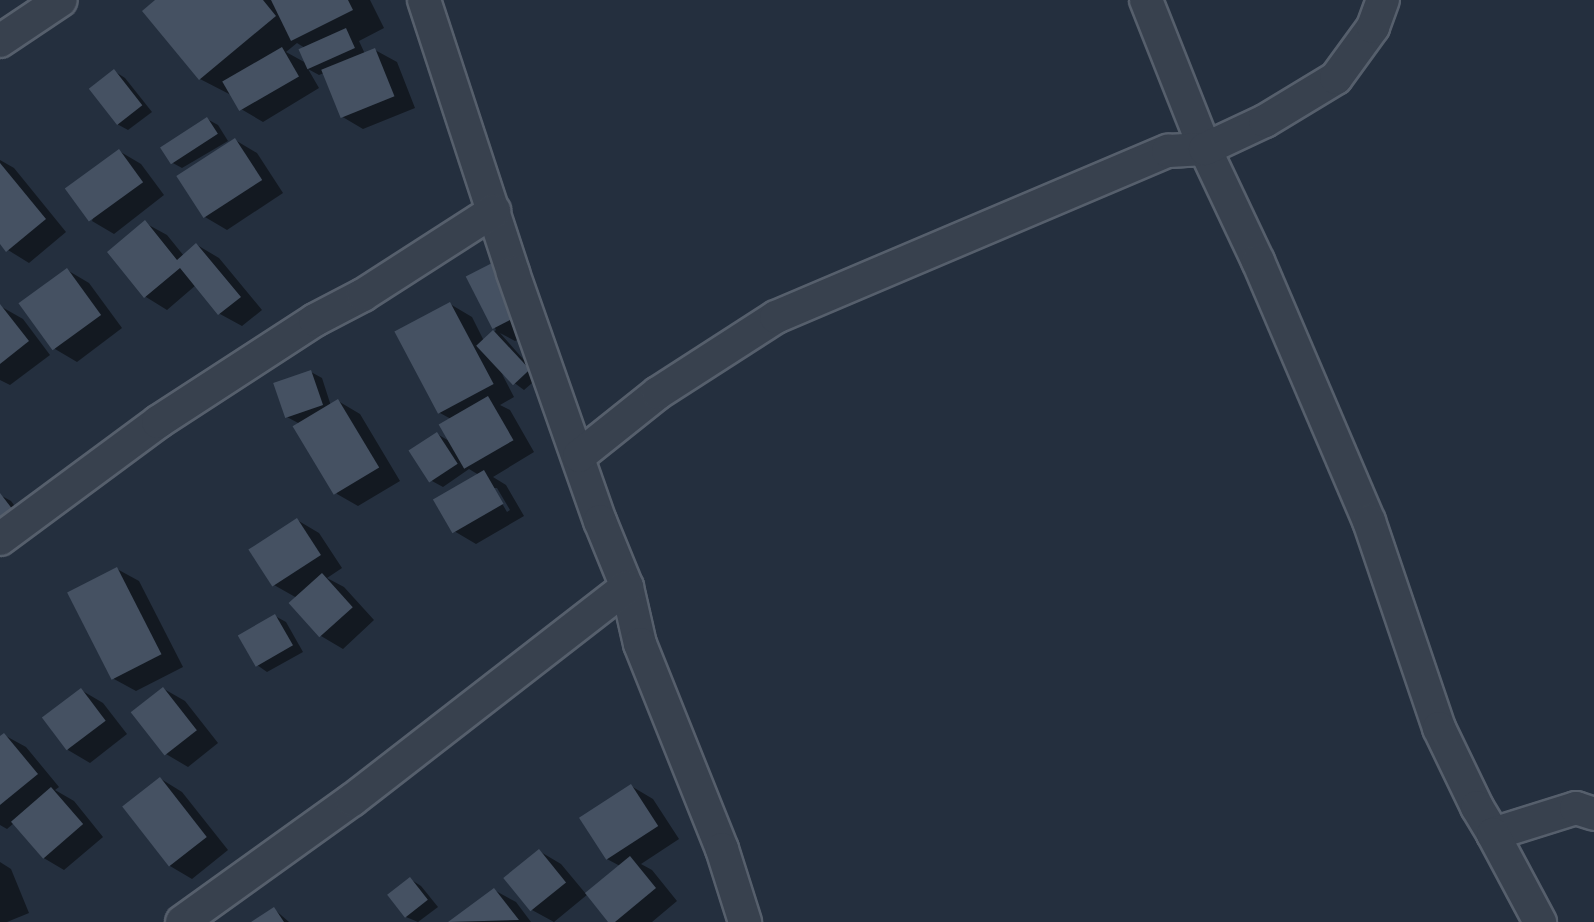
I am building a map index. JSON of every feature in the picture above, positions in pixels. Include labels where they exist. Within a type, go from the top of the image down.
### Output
[{"type":"street","points":[[0,41],[61,0]]},
{"type":"street","points":[[424,0],[513,273],[600,522],[627,587],[640,643],[723,849],[745,922]]},
{"type":"street","points":[[1146,0],[1205,149],[1258,261],[1369,521],[1439,728],[1540,922]]},
{"type":"street","points":[[579,456],[658,393],[776,317],[1168,151],[1205,149],[1265,121],[1336,78],[1374,27],[1384,0]]},
{"type":"street","points":[[0,539],[158,422],[315,320],[363,295],[494,211]]},
{"type":"street","points":[[182,922],[352,800],[627,587]]},
{"type":"street","points":[[1493,834],[1588,803]]},
{"type":"building","points":[[155,0],[263,0],[276,16],[199,80],[142,11]]},
{"type":"building","points":[[271,0],[348,0],[353,10],[291,41]]},
{"type":"building","points":[[346,28],[355,48],[307,69],[298,49]]},
{"type":"building","points":[[282,47],[299,76],[239,111],[222,82]]},
{"type":"building","points":[[375,48],[394,96],[341,118],[321,70]]},
{"type":"building","points":[[114,69],[142,105],[117,125],[89,89]]},
{"type":"building","points":[[207,117],[218,134],[171,164],[160,147]]},
{"type":"building","points":[[235,138],[262,180],[204,218],[176,176]]},
{"type":"building","points":[[119,149],[143,182],[89,222],[65,188]]},
{"type":"building","points":[[0,163],[46,219],[6,252],[0,244]]},
{"type":"building","points":[[145,220],[177,260],[196,243],[241,297],[218,315],[180,268],[144,298],[107,252]]},
{"type":"building","points":[[496,261],[523,314],[492,329],[466,276]]},
{"type":"building","points":[[67,268],[101,315],[53,350],[18,303]]},
{"type":"building","points":[[450,302],[494,384],[438,414],[394,332]]},
{"type":"building","points":[[0,304],[29,341],[0,364]]},
{"type":"building","points":[[493,330],[530,369],[513,385],[476,346]]},
{"type":"building","points":[[311,370],[323,405],[285,418],[273,383]]},
{"type":"building","points":[[488,396],[514,440],[464,469],[439,425]]},
{"type":"building","points":[[338,399],[379,468],[334,495],[293,426]]},
{"type":"building","points":[[437,432],[458,464],[429,482],[408,451]]},
{"type":"building","points":[[484,470],[504,504],[452,533],[433,500]]},
{"type":"building","points":[[0,493],[13,510],[0,521]]},
{"type":"building","points":[[297,518],[321,555],[272,586],[248,550]]},
{"type":"building","points":[[117,567],[161,654],[112,680],[67,592]]},
{"type":"building","points":[[322,573],[353,607],[319,637],[289,603]]},
{"type":"building","points":[[275,614],[293,645],[256,667],[238,636]]},
{"type":"building","points":[[163,687],[197,730],[165,756],[131,712]]},
{"type":"building","points":[[81,688],[106,721],[67,750],[42,717]]},
{"type":"building","points":[[4,733],[38,774],[0,805],[0,736]]},
{"type":"building","points":[[160,777],[207,837],[169,866],[122,807]]},
{"type":"building","points":[[631,784],[658,826],[606,860],[579,818]]},
{"type":"building","points":[[51,787],[83,824],[43,859],[11,822]]},
{"type":"building","points":[[539,849],[566,882],[530,911],[503,878]]},
{"type":"building","points":[[630,856],[656,888],[615,922],[608,922],[585,893]]},
{"type":"building","points":[[410,877],[428,900],[405,918],[387,895]]},
{"type":"building","points":[[494,888],[519,920],[448,922]]},
{"type":"building","points":[[274,907],[284,922],[251,922]]}]
